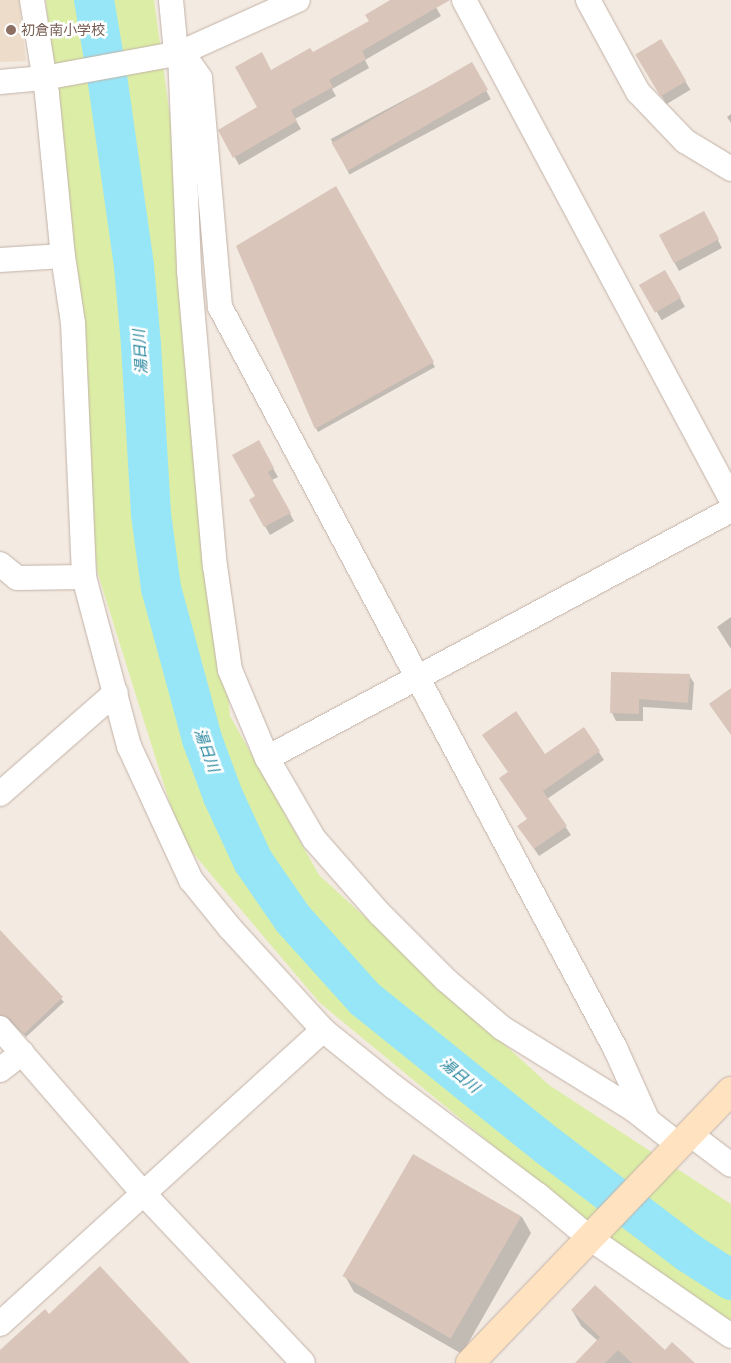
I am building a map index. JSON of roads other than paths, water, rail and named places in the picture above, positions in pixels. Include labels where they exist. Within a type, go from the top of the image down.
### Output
[{"type":"street","points":[[32,0],[50,77],[63,256],[73,323],[84,577],[129,746],[191,880],[230,928],[323,1030],[394,1087],[538,1195],[591,1239],[731,1336]]},
{"type":"street","points":[[171,0],[188,272],[215,566],[230,670],[268,758],[314,839],[380,914],[446,980],[502,1028],[633,1109],[682,1142],[731,1165]]},
{"type":"street","points":[[0,82],[50,77],[174,54],[298,0]]},
{"type":"street","points":[[464,0],[731,499]]},
{"type":"street","points":[[588,0],[638,92],[685,141],[731,169]]},
{"type":"street","points":[[174,54],[200,78],[220,307],[616,1050],[647,1120]]},
{"type":"street","points":[[0,260],[63,256]]},
{"type":"street","points":[[268,758],[731,510]]},
{"type":"street","points":[[0,564],[17,578],[84,577]]},
{"type":"street","points":[[0,794],[116,692]]},
{"type":"street","points":[[0,1028],[143,1193],[303,1363]]},
{"type":"street","points":[[0,1324],[323,1030]]},
{"type":"street","points":[[0,1070],[22,1053]]},
{"type":"street","points":[[470,1363],[731,1091]]},
{"type":"waterway","name":"湯日川","points":[[94,0],[107,76],[134,266],[141,345],[151,514],[161,588],[202,739],[223,796],[253,861],[293,919],[365,999],[548,1146],[689,1253],[731,1280]]},
{"type":"place","name":"初倉南小学校","points":[[11,30]]}]
